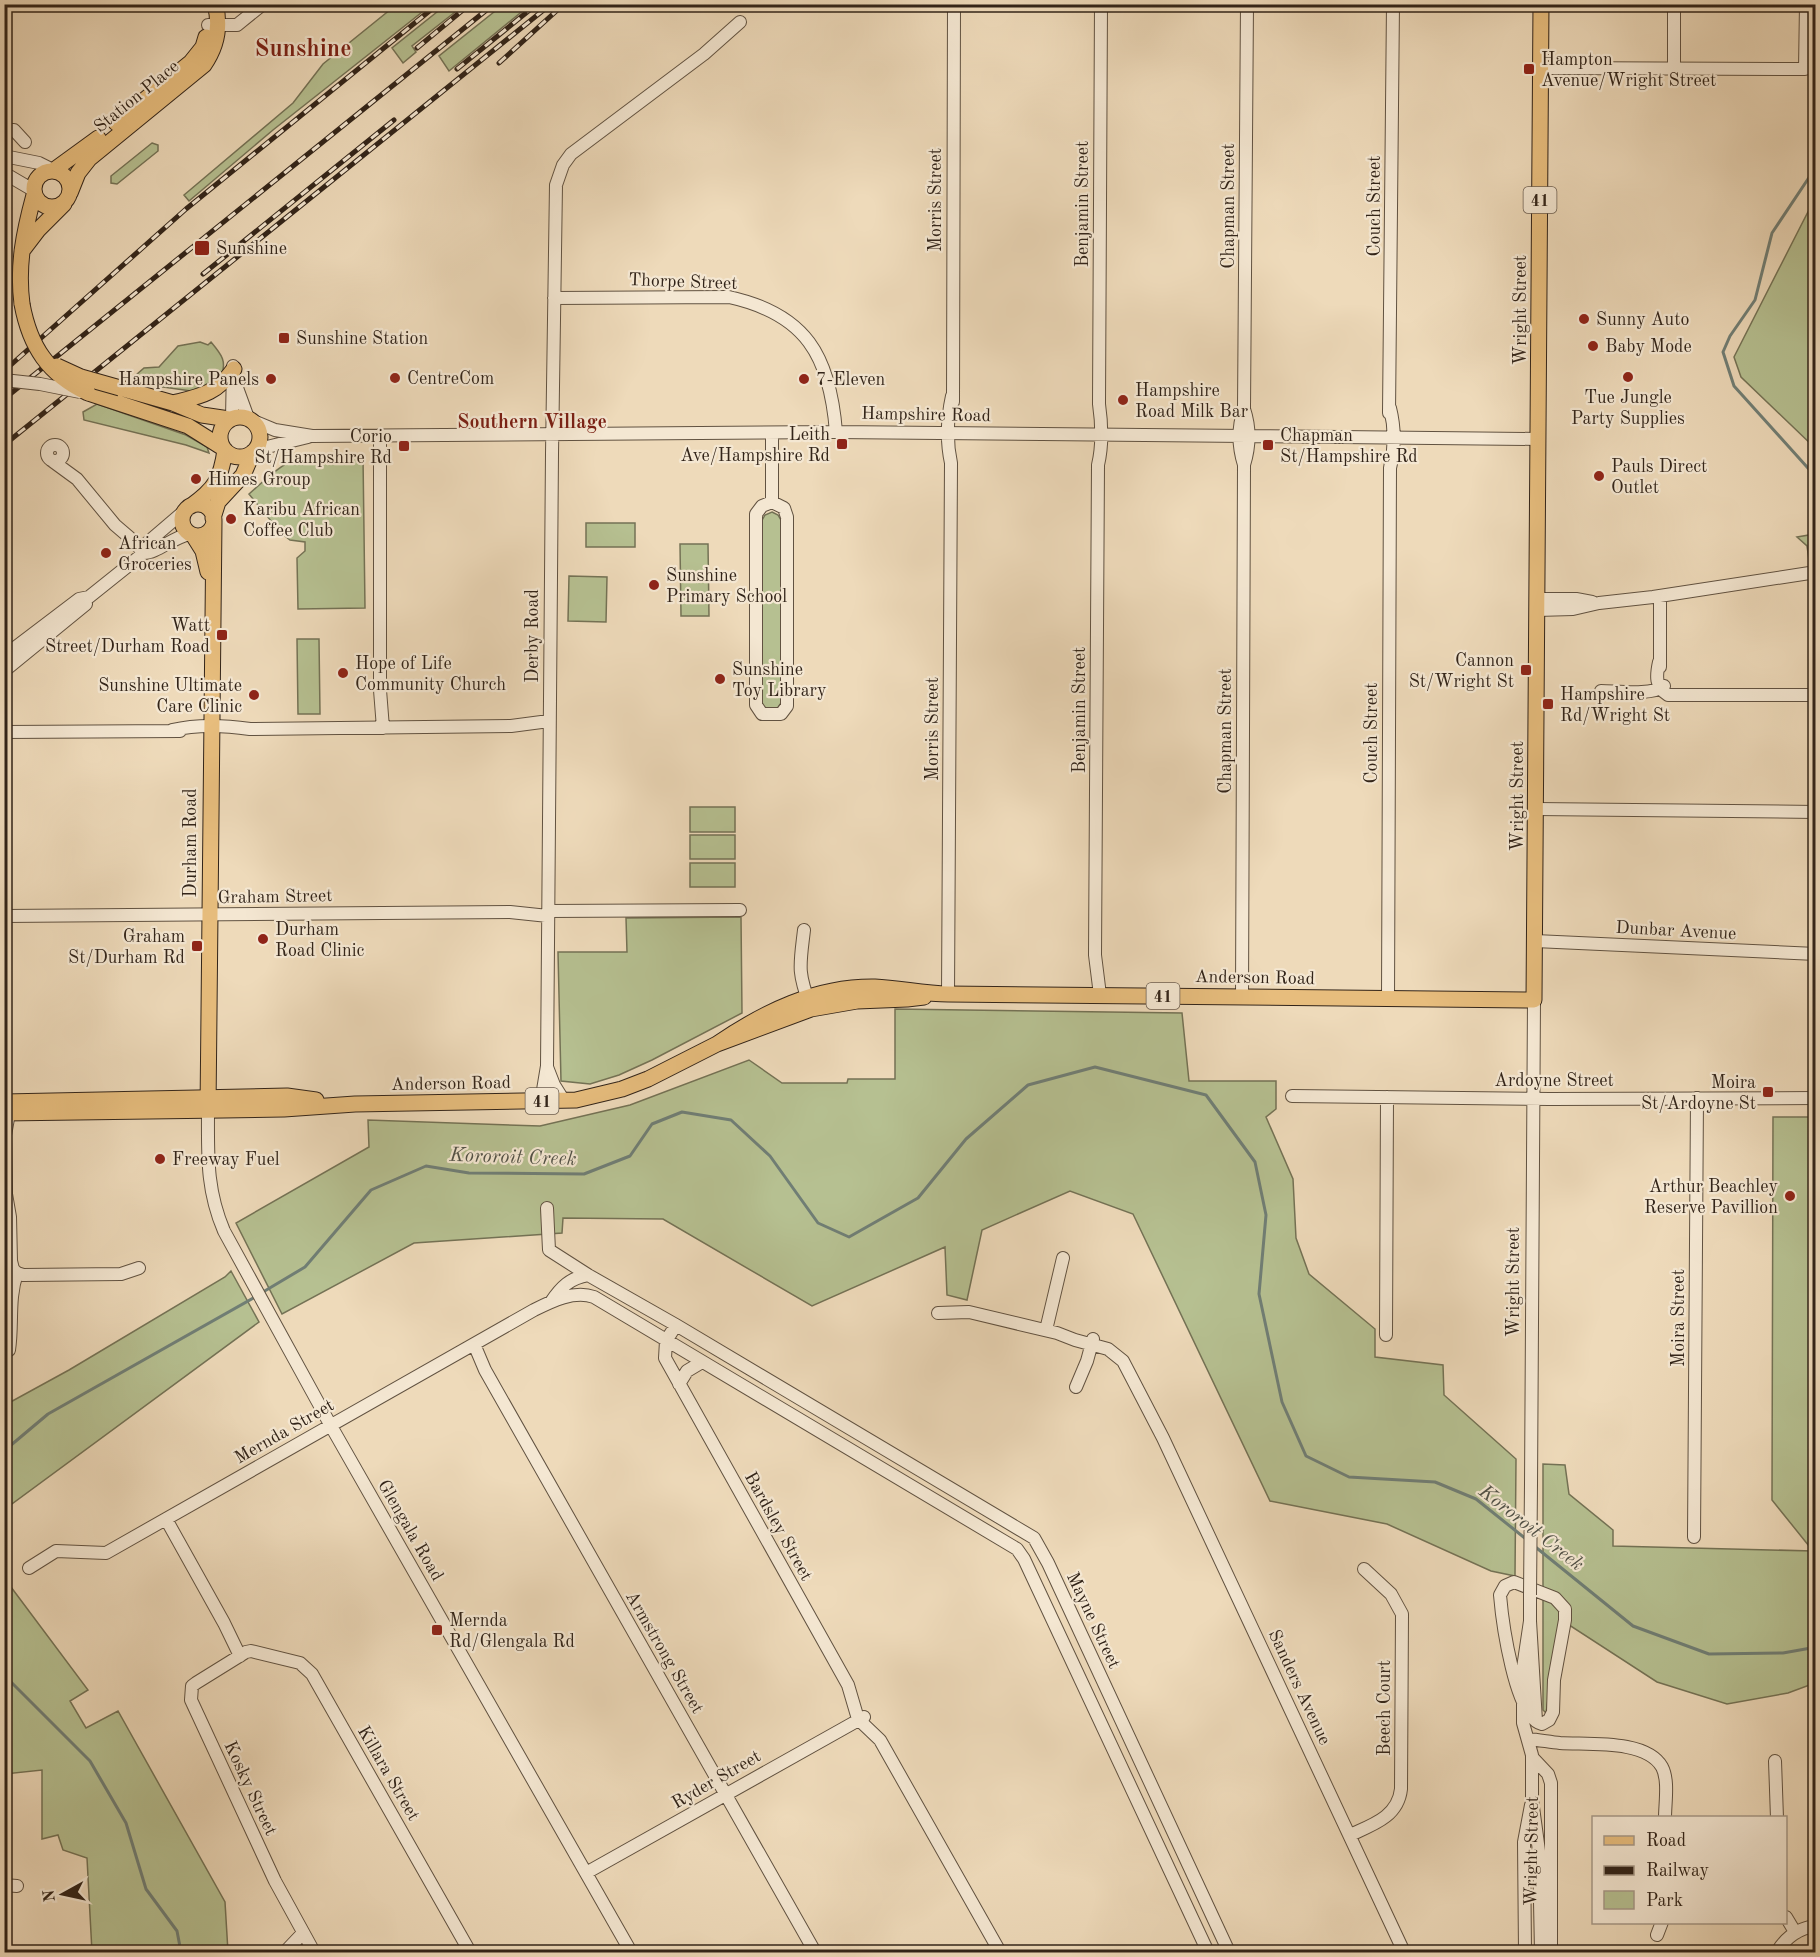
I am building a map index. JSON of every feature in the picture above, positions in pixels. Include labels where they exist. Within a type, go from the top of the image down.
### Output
[{"type":"main road","points":[[213,4],[213,25]]},
{"type":"main road","name":"Wright Street","points":[[1534,1000],[1540,4]]},
{"type":"main road","name":"Station Place","points":[[54,170],[201,69],[214,48],[213,25]]},
{"type":"main road","name":"Station Place","points":[[68,196],[78,173],[89,159],[140,109]]},
{"type":"main road","points":[[21,254],[38,230],[68,196],[70,185],[61,173],[54,170],[44,172],[34,184],[21,254],[22,304],[32,337],[42,356],[63,380],[87,393],[188,426],[204,434],[232,455],[241,457],[254,451]]},
{"type":"main road","points":[[34,192],[40,202],[48,207],[57,206],[68,196]]},
{"type":"main road","points":[[42,356],[75,375],[173,403],[202,415],[230,419]]},
{"type":"main road","points":[[173,403],[213,392],[234,371]]},
{"type":"main road","points":[[240,416],[250,419],[257,426],[260,434],[259,442],[239,480],[218,502],[212,527],[206,534],[192,534],[186,530],[182,521],[183,515],[189,507],[206,495],[221,474],[224,449],[219,435],[222,426],[230,419],[240,416]]},
{"type":"main road","points":[[189,507],[198,504],[206,507],[214,519]]},
{"type":"main road","name":"Durham Road","points":[[208,1104],[210,729],[214,519]]},
{"type":"main road","name":"Durham Road","points":[[192,534],[203,550],[212,590]]},
{"type":"main road","name":"Anderson Road","points":[[7,1108],[208,1104],[287,1096],[355,1104],[564,1101],[588,1098],[622,1089],[648,1078],[717,1044],[839,990],[873,987],[944,994],[1534,1000]]},
{"type":"street","points":[[213,25],[237,25],[263,4]]},
{"type":"street","name":"Morris Street","points":[[944,994],[951,463],[956,448],[952,433],[954,4]]},
{"type":"street","name":"Benjamin Street","points":[[1095,995],[1098,465],[1102,450],[1094,420],[1099,404],[1101,4]]},
{"type":"street","name":"Chapman Street","points":[[1242,997],[1244,465],[1248,451],[1240,421],[1244,409],[1247,4]]},
{"type":"street","name":"Couch Street","points":[[1388,998],[1390,468],[1393,453],[1390,437],[1394,423],[1390,408],[1393,4]]},
{"type":"street","points":[[1674,4],[1674,68]]},
{"type":"street","points":[[1540,68],[1805,69],[1806,4]]},
{"type":"street","name":"Derby Road","points":[[541,1101],[547,1066],[555,207],[559,173],[571,154],[704,54],[740,22]]},
{"type":"street","points":[[4,130],[14,130],[25,142]]},
{"type":"street","points":[[4,156],[39,163],[54,170]]},
{"type":"street","points":[[4,173],[34,192]]},
{"type":"street","name":"Thorpe Street","points":[[554,298],[729,297],[755,303],[775,312],[803,333],[819,358],[828,379],[836,432]]},
{"type":"street","points":[[230,419],[234,371]]},
{"type":"street","points":[[234,371],[250,419]]},
{"type":"street","points":[[4,380],[87,393]]},
{"type":"street","name":"Hampshire Road","points":[[250,419],[275,430],[312,436],[836,432],[1538,439]]},
{"type":"street","points":[[772,434],[772,502]]},
{"type":"street","points":[[379,728],[380,435]]},
{"type":"street","name":"Hampshire Road","points":[[254,451],[312,436]]},
{"type":"street","points":[[76,479],[62,450],[60,459],[51,460],[76,479],[115,525],[129,537],[140,556]]},
{"type":"street","points":[[772,502],[784,508],[788,517],[787,706],[781,714],[762,714],[756,705],[756,514],[762,506],[772,502]]},
{"type":"street","points":[[140,556],[147,543],[189,507]]},
{"type":"street","points":[[4,657],[79,600],[89,597],[140,556],[153,552],[174,538],[192,534]]},
{"type":"street","points":[[1537,605],[1576,599],[1599,603],[1656,597],[1815,572]]},
{"type":"street","points":[[4,671],[85,605],[89,597]]},
{"type":"street","points":[[1656,597],[1660,624],[1659,662],[1662,688]]},
{"type":"street","points":[[1601,691],[1647,692],[1662,688],[1680,695],[1815,695]]},
{"type":"street","points":[[4,732],[172,730],[192,726],[210,729],[250,729],[511,726],[527,730],[549,725]]},
{"type":"street","points":[[1536,809],[1815,812]]},
{"type":"street","name":"Graham Street","points":[[4,916],[740,910]]},
{"type":"street","points":[[804,930],[800,965],[801,981],[809,1003]]},
{"type":"street","name":"Dunbar Avenue","points":[[1535,941],[1815,954]]},
{"type":"street","name":"Wright Street","points":[[1534,1000],[1530,1621],[1537,1723],[1532,1739],[1532,1800],[1538,1843],[1541,1953]]},
{"type":"street","name":"Derby Road","points":[[547,1066],[554,1085],[564,1101]]},
{"type":"street","name":"Ardoyne Street","points":[[1292,1096],[1534,1099],[1815,1098]]},
{"type":"street","points":[[1386,1335],[1388,1097]]},
{"type":"street","name":"Moira Street","points":[[1694,1537],[1697,1098]]},
{"type":"street","name":"Glengala Road","points":[[208,1104],[210,1186],[216,1212],[237,1256],[631,1953]]},
{"type":"street","points":[[7,1108],[6,1194],[10,1217],[11,1261],[17,1273],[11,1294],[9,1350]]},
{"type":"street","name":"Mayne Street","points":[[547,1208],[549,1250],[1034,1538],[1048,1563],[1229,1953]]},
{"type":"street","points":[[1052,1331],[1063,1258]]},
{"type":"street","points":[[17,1273],[23,1275],[121,1274],[139,1268]]},
{"type":"street","points":[[551,1302],[560,1289],[576,1277],[588,1275]]},
{"type":"street","points":[[612,1308],[621,1293]]},
{"type":"street","name":"Mayne Street","points":[[551,1302],[584,1294],[612,1308],[1017,1549],[1024,1559],[1208,1953]]},
{"type":"street","name":"Mernda Street","points":[[29,1568],[56,1551],[106,1553],[551,1302]]},
{"type":"street","name":"Sanders Avenue","points":[[938,1313],[969,1312],[1075,1334],[1093,1341],[1115,1345],[1127,1355],[1153,1408],[1163,1438],[1404,1953]]},
{"type":"street","points":[[666,1341],[676,1325]]},
{"type":"street","name":"Bardsley Street","points":[[666,1341],[665,1358],[859,1701],[861,1718],[874,1726],[1000,1953]]},
{"type":"street","points":[[1076,1387],[1093,1341]]},
{"type":"street","name":"Armstrong Street","points":[[471,1346],[814,1953]]},
{"type":"street","points":[[679,1384],[687,1371],[702,1362]]},
{"type":"street","points":[[800,1421],[811,1405]]},
{"type":"street","points":[[166,1519],[243,1654]]},
{"type":"street","name":"Beech Court","points":[[1350,1835],[1387,1816],[1398,1803],[1401,1789],[1402,1614],[1391,1594],[1364,1569]]},
{"type":"street","name":"Wright Street","points":[[1523,1701],[1513,1677],[1500,1595],[1505,1586],[1516,1582],[1557,1599],[1563,1605],[1565,1613],[1554,1680],[1553,1712],[1547,1721],[1537,1723]]},
{"type":"street","name":"Wright Street","points":[[1530,1621],[1523,1668],[1523,1723],[1532,1739]]},
{"type":"street","name":"Killara Street","points":[[243,1654],[259,1652],[300,1663],[312,1674],[470,1953]]},
{"type":"street","name":"Kosky Street","points":[[243,1654],[192,1686],[191,1700],[265,1861],[309,1942]]},
{"type":"street","points":[[1523,1701],[1537,1723]]},
{"type":"street","name":"Ryder Street","points":[[586,1873],[861,1718]]},
{"type":"street","points":[[1532,1739],[1561,1743],[1614,1744],[1646,1754],[1660,1763],[1664,1774],[1665,1816]]},
{"type":"street","points":[[1532,1756],[1547,1747],[1561,1743]]},
{"type":"street","name":"Wright Street","points":[[1532,1756],[1548,1774],[1551,1786],[1551,1953]]},
{"type":"street","points":[[1775,1761],[1777,1816]]},
{"type":"street","name":"Wright Street","points":[[1525,1953],[1524,1842],[1532,1800]]},
{"type":"street","points":[[1787,1920],[1795,1932]]},
{"type":"street","points":[[1657,1935],[1662,1924]]},
{"type":"street","points":[[1777,1953],[1795,1932],[1815,1926]]},
{"type":"street","points":[[286,1953],[309,1942]]},
{"type":"green space","points":[[447,4],[464,5],[412,46],[416,52],[403,63],[392,48]]},
{"type":"green space","points":[[504,4],[530,5],[449,71],[439,56]]},
{"type":"green space","points":[[396,5],[431,5],[273,130],[189,201],[184,195],[293,103],[323,64]]},
{"type":"green space","points":[[152,143],[158,145],[158,151],[117,184],[111,183],[111,176]]},
{"type":"green space","points":[[1815,198],[1815,448],[1741,377],[1734,357]]},
{"type":"green space","points":[[200,342],[208,345],[211,342],[221,355],[224,367],[221,378],[198,392],[128,382],[144,368],[159,367],[178,346]]},
{"type":"green space","points":[[97,404],[186,435],[207,447],[209,453],[186,445],[84,420],[83,412]]},
{"type":"green space","points":[[318,455],[363,456],[365,608],[298,609],[297,558],[305,551],[305,542],[290,540],[280,532],[249,494],[270,475],[293,460]]},
{"type":"green space","points":[[772,512],[778,515],[782,522],[781,703],[777,709],[771,711],[762,706],[761,522],[765,515]]},
{"type":"green space","points":[[586,523],[635,523],[635,547],[586,547]]},
{"type":"green space","points":[[1815,534],[1815,559],[1809,560],[1807,546],[1797,537]]},
{"type":"green space","points":[[680,544],[708,544],[709,616],[681,616]]},
{"type":"green space","points":[[569,576],[607,577],[606,622],[568,621]]},
{"type":"green space","points":[[297,639],[319,639],[320,714],[298,714]]},
{"type":"green space","points":[[690,807],[735,807],[735,832],[690,832]]},
{"type":"green space","points":[[690,835],[735,835],[735,859],[690,859]]},
{"type":"green space","points":[[690,863],[735,863],[735,887],[690,887]]},
{"type":"green space","points":[[741,917],[742,1013],[619,1075],[590,1084],[561,1081],[558,952],[627,952],[626,918]]},
{"type":"green space","points":[[895,1009],[1182,1013],[1189,1081],[1276,1081],[1276,1109],[1266,1117],[1293,1179],[1296,1238],[1309,1274],[1375,1329],[1375,1357],[1443,1365],[1444,1395],[1516,1459],[1515,1576],[1491,1571],[1387,1524],[1270,1501],[1133,1214],[1070,1191],[982,1230],[967,1300],[947,1295],[945,1247],[812,1306],[663,1219],[563,1218],[562,1233],[414,1243],[282,1314],[236,1223],[369,1147],[368,1120],[540,1126],[630,1105],[749,1060],[782,1083],[847,1083],[848,1079],[895,1079]]},
{"type":"green space","points":[[1773,1117],[1815,1117],[1815,1683],[1788,1693],[1727,1704],[1657,1682],[1560,1619],[1546,1713],[1543,1710],[1543,1464],[1565,1465],[1569,1494],[1613,1530],[1613,1546],[1813,1551],[1772,1500]]},
{"type":"green space","points":[[231,1271],[259,1322],[5,1509],[5,1405],[69,1370],[225,1277]]},
{"type":"green space","points":[[5,1579],[88,1690],[70,1701],[86,1728],[118,1711],[225,1902],[228,1952],[92,1952],[87,1858],[63,1850],[58,1835],[42,1839],[42,1770],[5,1774]]},
{"type":"waterway","name":"Kororoit Creek","points":[[1816,167],[1772,233],[1755,300],[1730,336],[1723,352],[1734,386],[1816,477]]},
{"type":"waterway","name":"Kororoit Creek","points":[[263,1292],[305,1267],[371,1190],[426,1166],[469,1173],[584,1174],[630,1156],[652,1124],[682,1112],[731,1120],[770,1156],[818,1223],[849,1237],[918,1198],[966,1139],[1028,1085],[1095,1067],[1206,1095],[1255,1162],[1266,1215],[1259,1294],[1282,1402],[1306,1456],[1349,1477],[1435,1482],[1476,1499],[1526,1539]]},
{"type":"waterway","name":"Kororoit Creek","points":[[4,1451],[48,1414],[257,1296]]},
{"type":"waterway","name":"Kororoit Creek","points":[[1533,1545],[1633,1626],[1709,1654],[1783,1653],[1811,1648],[1816,1643]]},
{"type":"waterway","name":"Kororoit Creek","points":[[4,1675],[90,1761],[126,1823],[146,1889],[177,1931],[181,1952]]},
{"type":"railway","points":[[4,371],[186,209],[438,4]]},
{"type":"railway","points":[[417,48],[470,4]]},
{"type":"railway","points":[[4,399],[494,4]]},
{"type":"railway","points":[[457,69],[537,4]]},
{"type":"railway","points":[[4,445],[551,4]]},
{"type":"railway","points":[[499,63],[564,4]]},
{"type":"railway","points":[[203,274],[394,120]]},
{"type":"place","name":"Hampton Avenue/Wright Street","points":[[1529,69]]},
{"type":"place","name":"Sunshine","points":[[202,248]]},
{"type":"place","name":"Sunny Auto","points":[[1584,319]]},
{"type":"place","name":"Sunshine Station","points":[[284,338]]},
{"type":"place","name":"Baby Mode","points":[[1593,346]]},
{"type":"place","name":"Tue Jungle Party Supplies","points":[[1628,377]]},
{"type":"place","name":"CentreCom","points":[[395,378]]},
{"type":"place","name":"Hampshire Panels","points":[[271,379]]},
{"type":"place","name":"7-Eleven","points":[[804,379]]},
{"type":"place","name":"Hampshire Road Milk Bar","points":[[1123,400]]},
{"type":"place","name":"Leith Ave/Hampshire Rd","points":[[842,444]]},
{"type":"place","name":"Chapman St/Hampshire Rd","points":[[1268,445]]},
{"type":"place","name":"Corio St/Hampshire Rd","points":[[404,446]]},
{"type":"place","name":"Pauls Direct Outlet","points":[[1599,476]]},
{"type":"place","name":"Himes Group","points":[[196,479]]},
{"type":"place","name":"Karibu African Coffee Club","points":[[231,519]]},
{"type":"place","name":"African Groceries","points":[[106,553]]},
{"type":"place","name":"Sunshine Primary School","points":[[654,585]]},
{"type":"place","name":"Watt Street/Durham Road","points":[[222,635]]},
{"type":"place","name":"Cannon St/Wright St","points":[[1526,670]]},
{"type":"place","name":"Hope of Life Community Church","points":[[343,673]]},
{"type":"place","name":"Sunshine Toy Library","points":[[720,679]]},
{"type":"place","name":"Sunshine Ultimate Care Clinic","points":[[254,695]]},
{"type":"place","name":"Hampshire Rd/Wright St","points":[[1548,704]]},
{"type":"place","name":"Durham Road Clinic","points":[[263,939]]},
{"type":"place","name":"Graham St/Durham Rd","points":[[197,946]]},
{"type":"place","name":"Moira St/Ardoyne St","points":[[1768,1092]]},
{"type":"place","name":"Freeway Fuel","points":[[160,1159]]},
{"type":"place","name":"Arthur Beachley Reserve Pavillion","points":[[1790,1196]]},
{"type":"place","name":"Mernda Rd/Glengala Rd","points":[[437,1630]]},
{"type":"district","name":"Sunshine","points":[[303,48]]},
{"type":"district","name":"Southern Village","points":[[532,421]]}]
